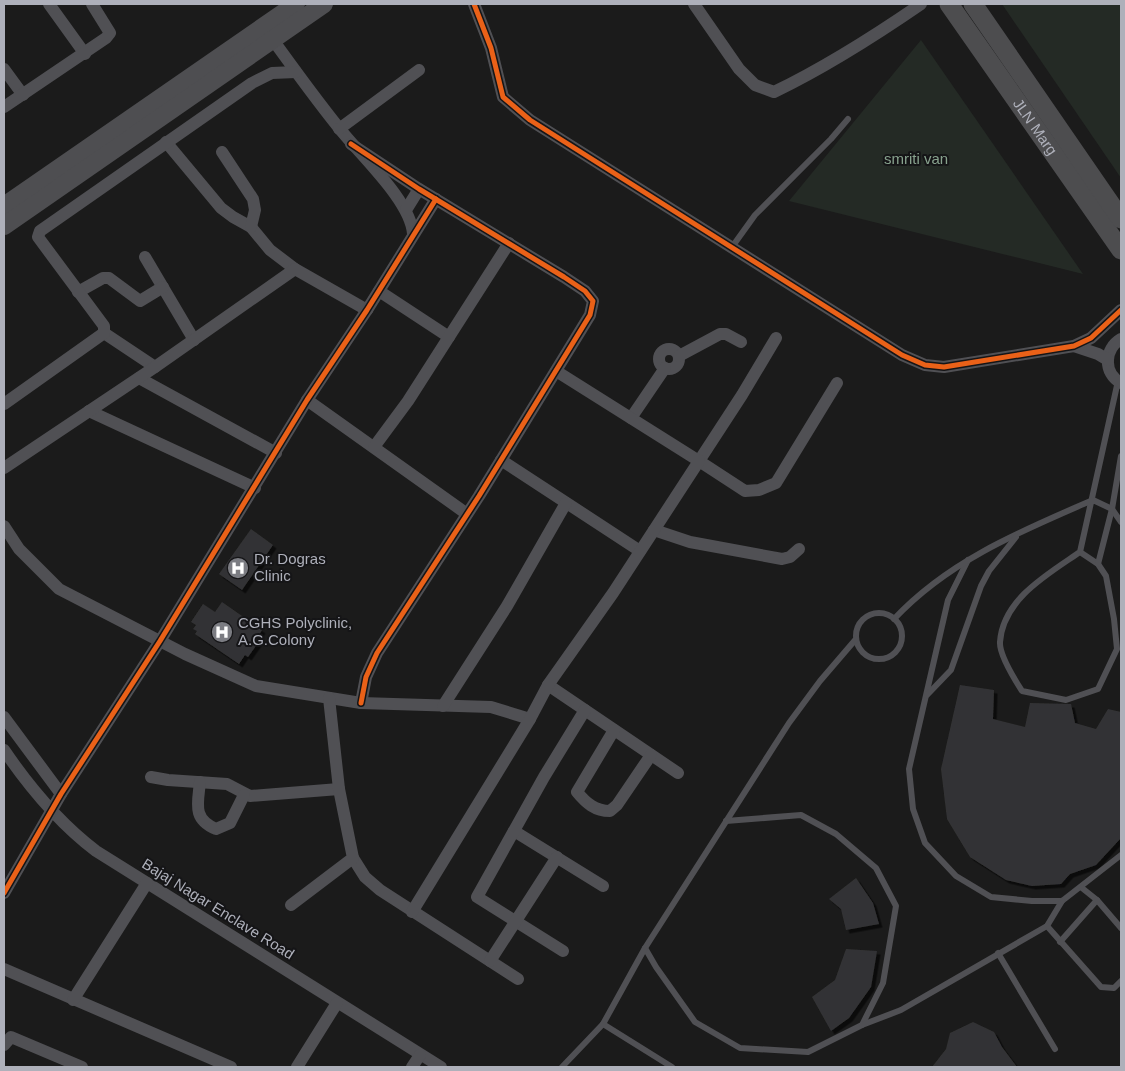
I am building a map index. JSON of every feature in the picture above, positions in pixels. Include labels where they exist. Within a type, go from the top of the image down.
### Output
[{"type":"main road","name":"JLN Marg","points":[[950,4],[1121,250]]},
{"type":"main road","name":"JLN Marg","points":[[973,4],[1121,218]]},
{"type":"street","points":[[49,4],[85,54]]},
{"type":"street","points":[[4,108],[85,54],[110,33],[92,4]]},
{"type":"street","points":[[4,226],[268,32],[296,4]]},
{"type":"street","points":[[4,206],[268,32],[324,4]]},
{"type":"street","points":[[474,4],[492,48],[499,86],[503,97],[509,104],[530,120],[894,350],[925,365],[944,368],[1074,346],[1091,338],[1121,310]]},
{"type":"street","points":[[694,4],[739,69],[755,85],[774,92],[812,74],[862,44],[921,4]]},
{"type":"street","points":[[268,32],[351,144],[380,175],[406,210],[413,234]]},
{"type":"street","points":[[4,69],[23,95]]},
{"type":"street","points":[[340,129],[419,70]]},
{"type":"street","points":[[104,332],[104,326],[38,237],[40,231],[252,82],[272,72],[296,72]]},
{"type":"street","points":[[166,142],[216,203],[233,217],[252,226],[270,250],[295,269],[367,310]]},
{"type":"street","points":[[351,144],[419,189],[564,277],[591,297],[590,315],[467,514],[377,653],[366,678],[361,703]]},
{"type":"street","points":[[222,152],[253,199],[255,210],[252,226]]},
{"type":"street","points":[[406,210],[419,189]]},
{"type":"street","points":[[4,894],[61,794],[160,641],[307,400],[367,310],[436,199]]},
{"type":"street","points":[[374,447],[408,401],[509,243]]},
{"type":"street","points":[[145,257],[194,340]]},
{"type":"street","points":[[4,468],[139,378],[295,269]]},
{"type":"street","points":[[78,292],[102,278],[109,278],[132,297],[140,301],[163,287]]},
{"type":"street","points":[[379,291],[449,337]]},
{"type":"street","points":[[104,332],[155,367]]},
{"type":"street","points":[[4,404],[104,332]]},
{"type":"street","points":[[631,418],[665,368],[669,369],[677,365],[679,356],[720,334],[726,334],[741,342]]},
{"type":"street","points":[[412,912],[530,719],[548,685],[654,530],[776,338]]},
{"type":"street","points":[[1120,382],[1109,368],[1108,360],[1113,345],[1121,339]]},
{"type":"street","points":[[1074,346],[1098,354],[1108,360]]},
{"type":"street","points":[[556,371],[745,491],[759,490],[776,483],[837,383]]},
{"type":"street","points":[[139,378],[276,453]]},
{"type":"street","points":[[307,400],[467,514]]},
{"type":"street","points":[[89,411],[255,488]]},
{"type":"street","points":[[501,460],[640,551]]},
{"type":"street","points":[[444,706],[507,606],[566,503]]},
{"type":"street","points":[[4,526],[19,549],[59,589],[160,641],[256,686],[361,703],[491,707],[530,719]]},
{"type":"street","points":[[654,530],[697,544],[782,559],[790,557],[799,549]]},
{"type":"street","points":[[548,685],[678,773]]},
{"type":"street","points":[[329,698],[340,789],[353,858],[365,877],[412,912],[518,979]]},
{"type":"street","points":[[562,951],[477,897],[585,710]]},
{"type":"street","points":[[4,717],[61,794]]},
{"type":"street","points":[[614,730],[577,792],[592,807],[601,811],[610,811],[617,805],[651,755]]},
{"type":"street","name":"Bajaj Nagar Enclave Road","points":[[4,750],[51,811],[73,834],[147,883],[441,1067]]},
{"type":"street","points":[[151,777],[227,784],[244,795],[340,789]]},
{"type":"street","points":[[200,782],[197,809],[201,820],[216,829],[230,823],[244,795]]},
{"type":"street","points":[[514,831],[602,886]]},
{"type":"street","points":[[291,905],[353,858]]},
{"type":"street","points":[[490,961],[557,858]]},
{"type":"street","points":[[73,1000],[147,883]]},
{"type":"street","points":[[4,969],[231,1067]]},
{"type":"street","points":[[297,1067],[337,1003]]},
{"type":"street","points":[[4,1045],[11,1037],[82,1067]]},
{"type":"street","points":[[412,1067],[420,1055]]},
{"type":"lane","points":[[732,247],[755,216],[831,139],[848,118]]},
{"type":"lane","points":[[1080,552],[1098,564],[1106,576],[1118,650],[1098,689],[1066,700],[1022,691],[1012,676],[1000,644],[1006,617],[1032,586],[1080,552],[1120,382]]},
{"type":"lane","points":[[1098,564],[1112,509],[1121,456]]},
{"type":"lane","points":[[894,619],[916,595],[968,560],[1018,534],[1093,500],[1112,509],[1121,522]]},
{"type":"lane","points":[[926,696],[951,670],[981,586],[989,571],[1018,534]]},
{"type":"lane","points":[[968,560],[948,600],[909,769],[913,809],[925,843],[956,876],[991,897],[1062,901]]},
{"type":"lane","points":[[562,1067],[603,1024],[645,948],[726,821],[789,723],[820,681],[856,639],[860,624],[872,614],[880,613],[894,619],[901,631],[902,639],[900,646],[890,656],[883,658],[869,656],[863,652],[856,639]]},
{"type":"lane","points":[[726,821],[801,815],[836,834],[876,868],[896,906],[883,983],[862,1024]]},
{"type":"lane","points":[[645,948],[695,1022],[740,1048],[808,1052],[862,1024],[901,1010],[1047,926],[1062,901],[1082,888],[1121,855]]},
{"type":"lane","points":[[1082,888],[1097,900],[1121,928]]},
{"type":"lane","points":[[1060,942],[1097,900]]},
{"type":"lane","points":[[1047,926],[1101,987],[1114,988],[1121,981]]},
{"type":"lane","points":[[998,953],[1055,1049]]},
{"type":"lane","points":[[603,1024],[672,1067]]},
{"type":"green space","points":[[1002,4],[1121,4],[1121,178]]},
{"type":"green space","name":"smriti van","points":[[921,40],[1083,274],[789,201]]},
{"type":"building","points":[[251,529],[273,545],[242,590],[219,574]]},
{"type":"building","points":[[222,602],[262,630],[257,638],[260,640],[248,657],[245,655],[239,664],[195,634],[197,631],[193,629],[196,625],[191,622],[203,604],[215,612]]},
{"type":"building","points":[[960,685],[994,690],[993,719],[1025,727],[1030,703],[1071,704],[1075,723],[1096,729],[1108,709],[1121,712],[1121,838],[1096,865],[1070,874],[1061,884],[1032,886],[1006,880],[970,857],[947,819],[941,769]]},
{"type":"building","points":[[856,878],[873,903],[879,924],[846,930],[841,909],[829,899]]},
{"type":"building","points":[[846,949],[877,951],[871,987],[849,1018],[831,1031],[812,997],[835,980]]},
{"type":"building","points":[[973,1022],[994,1032],[1002,1047],[1017,1067],[932,1067],[946,1049],[950,1033]]},
{"type":"cycle path","points":[[474,4],[491,48],[503,97],[530,120],[902,355],[925,365],[944,367],[1074,346],[1091,338],[1121,310]]},
{"type":"cycle path","points":[[351,144],[419,189],[564,277],[585,291],[593,301],[590,315],[479,496],[377,653],[366,677],[361,703]]},
{"type":"cycle path","points":[[4,893],[61,794],[160,641],[307,400],[367,310],[436,199]]},
{"type":"place","name":"Dr. Dogras Clinic","points":[[238,568]]},
{"type":"place","name":"CGHS Polyclinic, A.G.Colony","points":[[222,632]]}]
